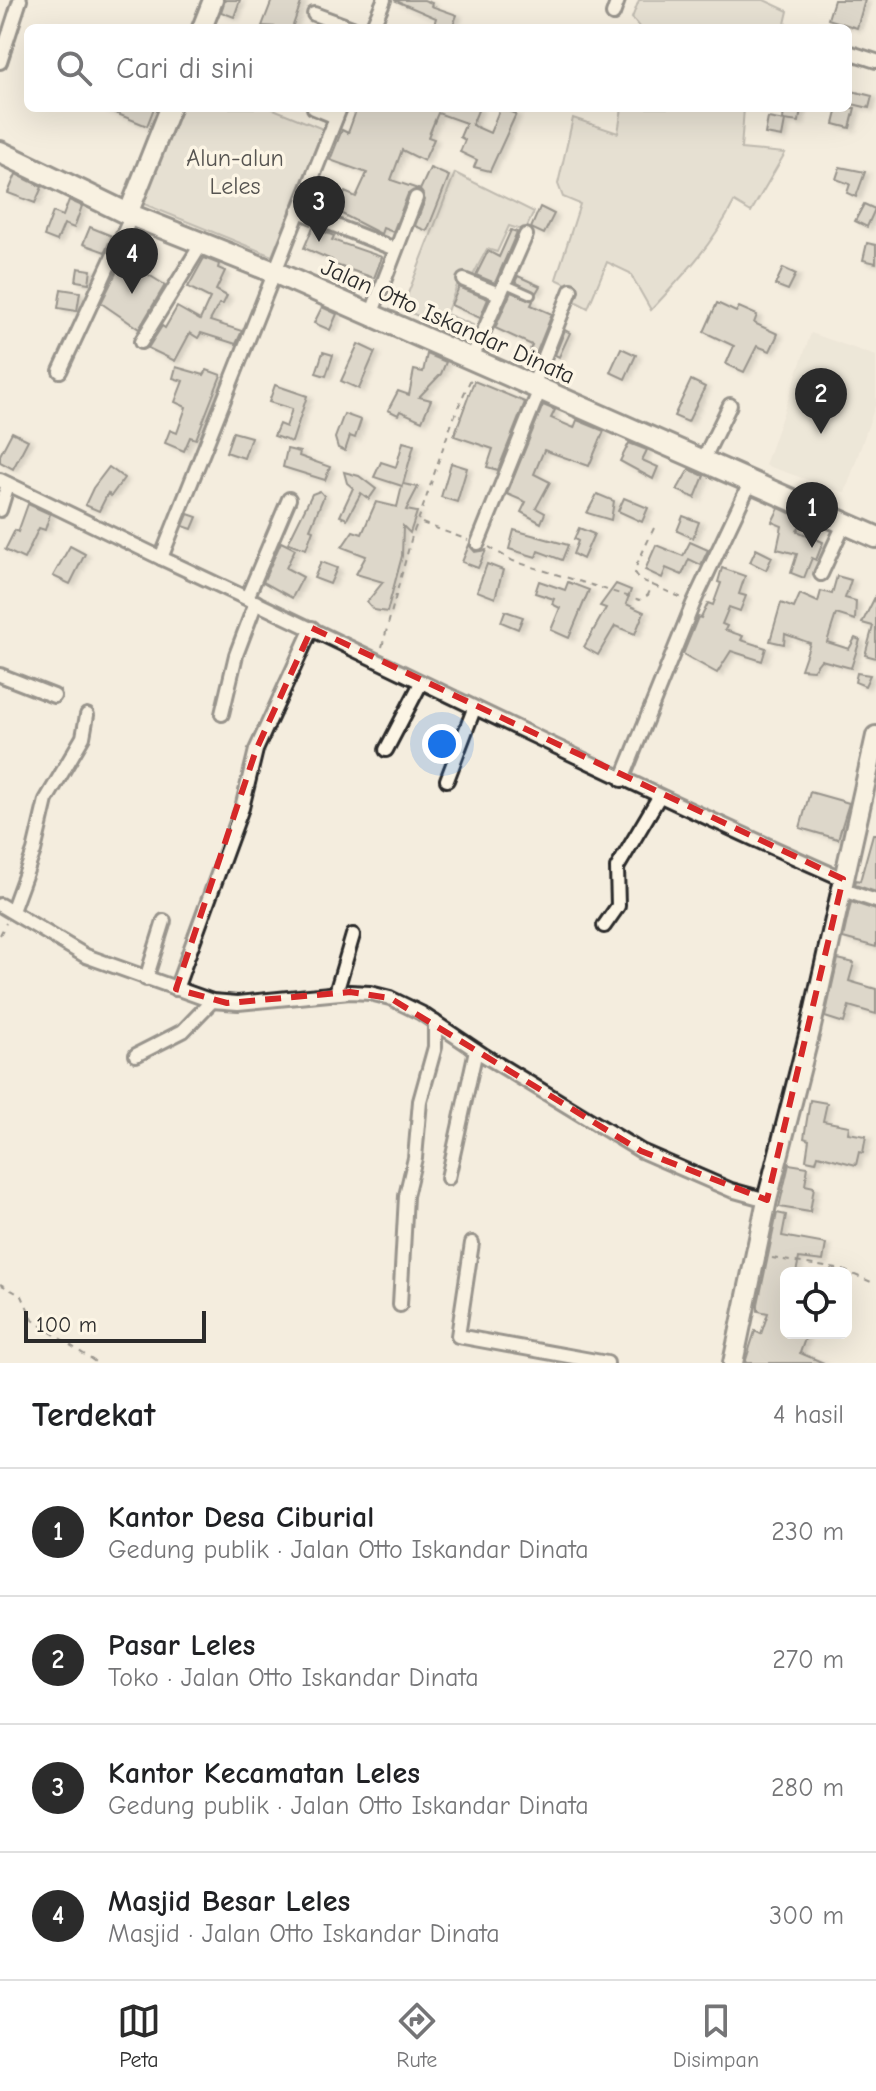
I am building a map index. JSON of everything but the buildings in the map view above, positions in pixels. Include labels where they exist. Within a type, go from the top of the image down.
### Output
[{"type":"main road","name":"Jalan Otto Iskandar Dinata","points":[[0,152],[130,215],[274,272],[876,537]]},
{"type":"street","points":[[0,62],[20,0]]},
{"type":"street","points":[[204,24],[213,0]]},
{"type":"street","points":[[374,24],[384,0]]},
{"type":"street","points":[[613,14],[618,0]]},
{"type":"street","points":[[314,14],[341,24]]},
{"type":"street","points":[[852,53],[876,61]]},
{"type":"street","points":[[60,371],[130,215],[169,112]]},
{"type":"street","points":[[161,558],[338,113]]},
{"type":"street","points":[[371,315],[416,198]]},
{"type":"street","points":[[298,211],[395,249]]},
{"type":"street","points":[[476,360],[502,288],[526,235]]},
{"type":"street","points":[[141,342],[202,243]]},
{"type":"street","points":[[464,280],[502,288]]},
{"type":"street","points":[[478,543],[571,290]]},
{"type":"street","points":[[702,462],[730,405]]},
{"type":"street","points":[[0,510],[4,482],[876,901]]},
{"type":"street","points":[[622,780],[693,604],[750,483]]},
{"type":"street","points":[[222,714],[251,600],[289,499]]},
{"type":"street","points":[[821,574],[845,522]]},
{"type":"street","points":[[176,989],[242,808],[256,750],[312,628]]},
{"type":"street","points":[[0,675],[54,696]]},
{"type":"street","points":[[386,750],[421,683]]},
{"type":"street","points":[[447,780],[474,709]]},
{"type":"street","points":[[87,715],[83,737],[46,800],[34,851],[6,908],[71,949],[212,1001],[238,1003],[336,993],[381,995],[435,1022],[641,1151],[731,1190],[767,1200]]},
{"type":"street","points":[[733,1363],[767,1200],[810,1031],[876,736]]},
{"type":"street","points":[[604,926],[618,906],[617,868],[659,797]]},
{"type":"street","points":[[146,979],[164,921]]},
{"type":"street","points":[[336,993],[353,935]]},
{"type":"street","points":[[136,1055],[183,1031],[212,1001]]},
{"type":"street","points":[[400,1305],[406,1196],[415,1158],[420,1101],[435,1047],[435,1022]]},
{"type":"street","points":[[448,1178],[476,1050]]},
{"type":"street","points":[[472,1243],[458,1336],[607,1363]]},
{"type":"lane","points":[[502,288],[531,295]]},
{"type":"path","points":[[381,664],[382,643],[406,555],[476,360]]},
{"type":"path","points":[[419,522],[495,549],[513,561],[640,600],[648,595],[653,584]]},
{"type":"path","points":[[654,528],[635,569],[639,579],[693,604]]},
{"type":"path","points":[[755,1256],[843,1270],[876,1284]]},
{"type":"path","points":[[0,1284],[22,1296],[33,1320],[97,1363]]},
{"type":"highlighted area","points":[[312,628],[843,879],[767,1200],[641,1151],[390,998],[350,992],[227,1003],[176,989],[256,750]]},
{"type":"shaded area","points":[[811,333],[876,356],[876,403],[845,493],[765,465]]},
{"type":"green space","points":[[639,0],[764,0],[788,11],[785,24],[637,24],[632,18]]},
{"type":"green space","name":"Alun-alun Leles","points":[[175,112],[281,112],[323,129],[272,256],[139,202]]},
{"type":"green space","points":[[621,112],[744,112],[741,149],[785,153],[751,212],[734,202],[707,246],[651,310],[630,273],[607,262],[588,308],[565,296],[571,286],[556,279],[580,204],[563,197],[558,184],[573,118],[618,133]]},
{"type":"green space","points":[[455,173],[534,212],[525,231],[509,226],[497,252],[487,249],[471,279],[461,275],[446,314],[473,325],[466,337],[402,309]]},
{"type":"place","name":"Kantor Kecamatan Leles","points":[[319,242]]},
{"type":"place","name":"Masjid Besar Leles","points":[[132,294]]},
{"type":"place","name":"Pasar Leles","points":[[821,434]]},
{"type":"place","name":"Kantor Desa Ciburial","points":[[812,548]]}]
